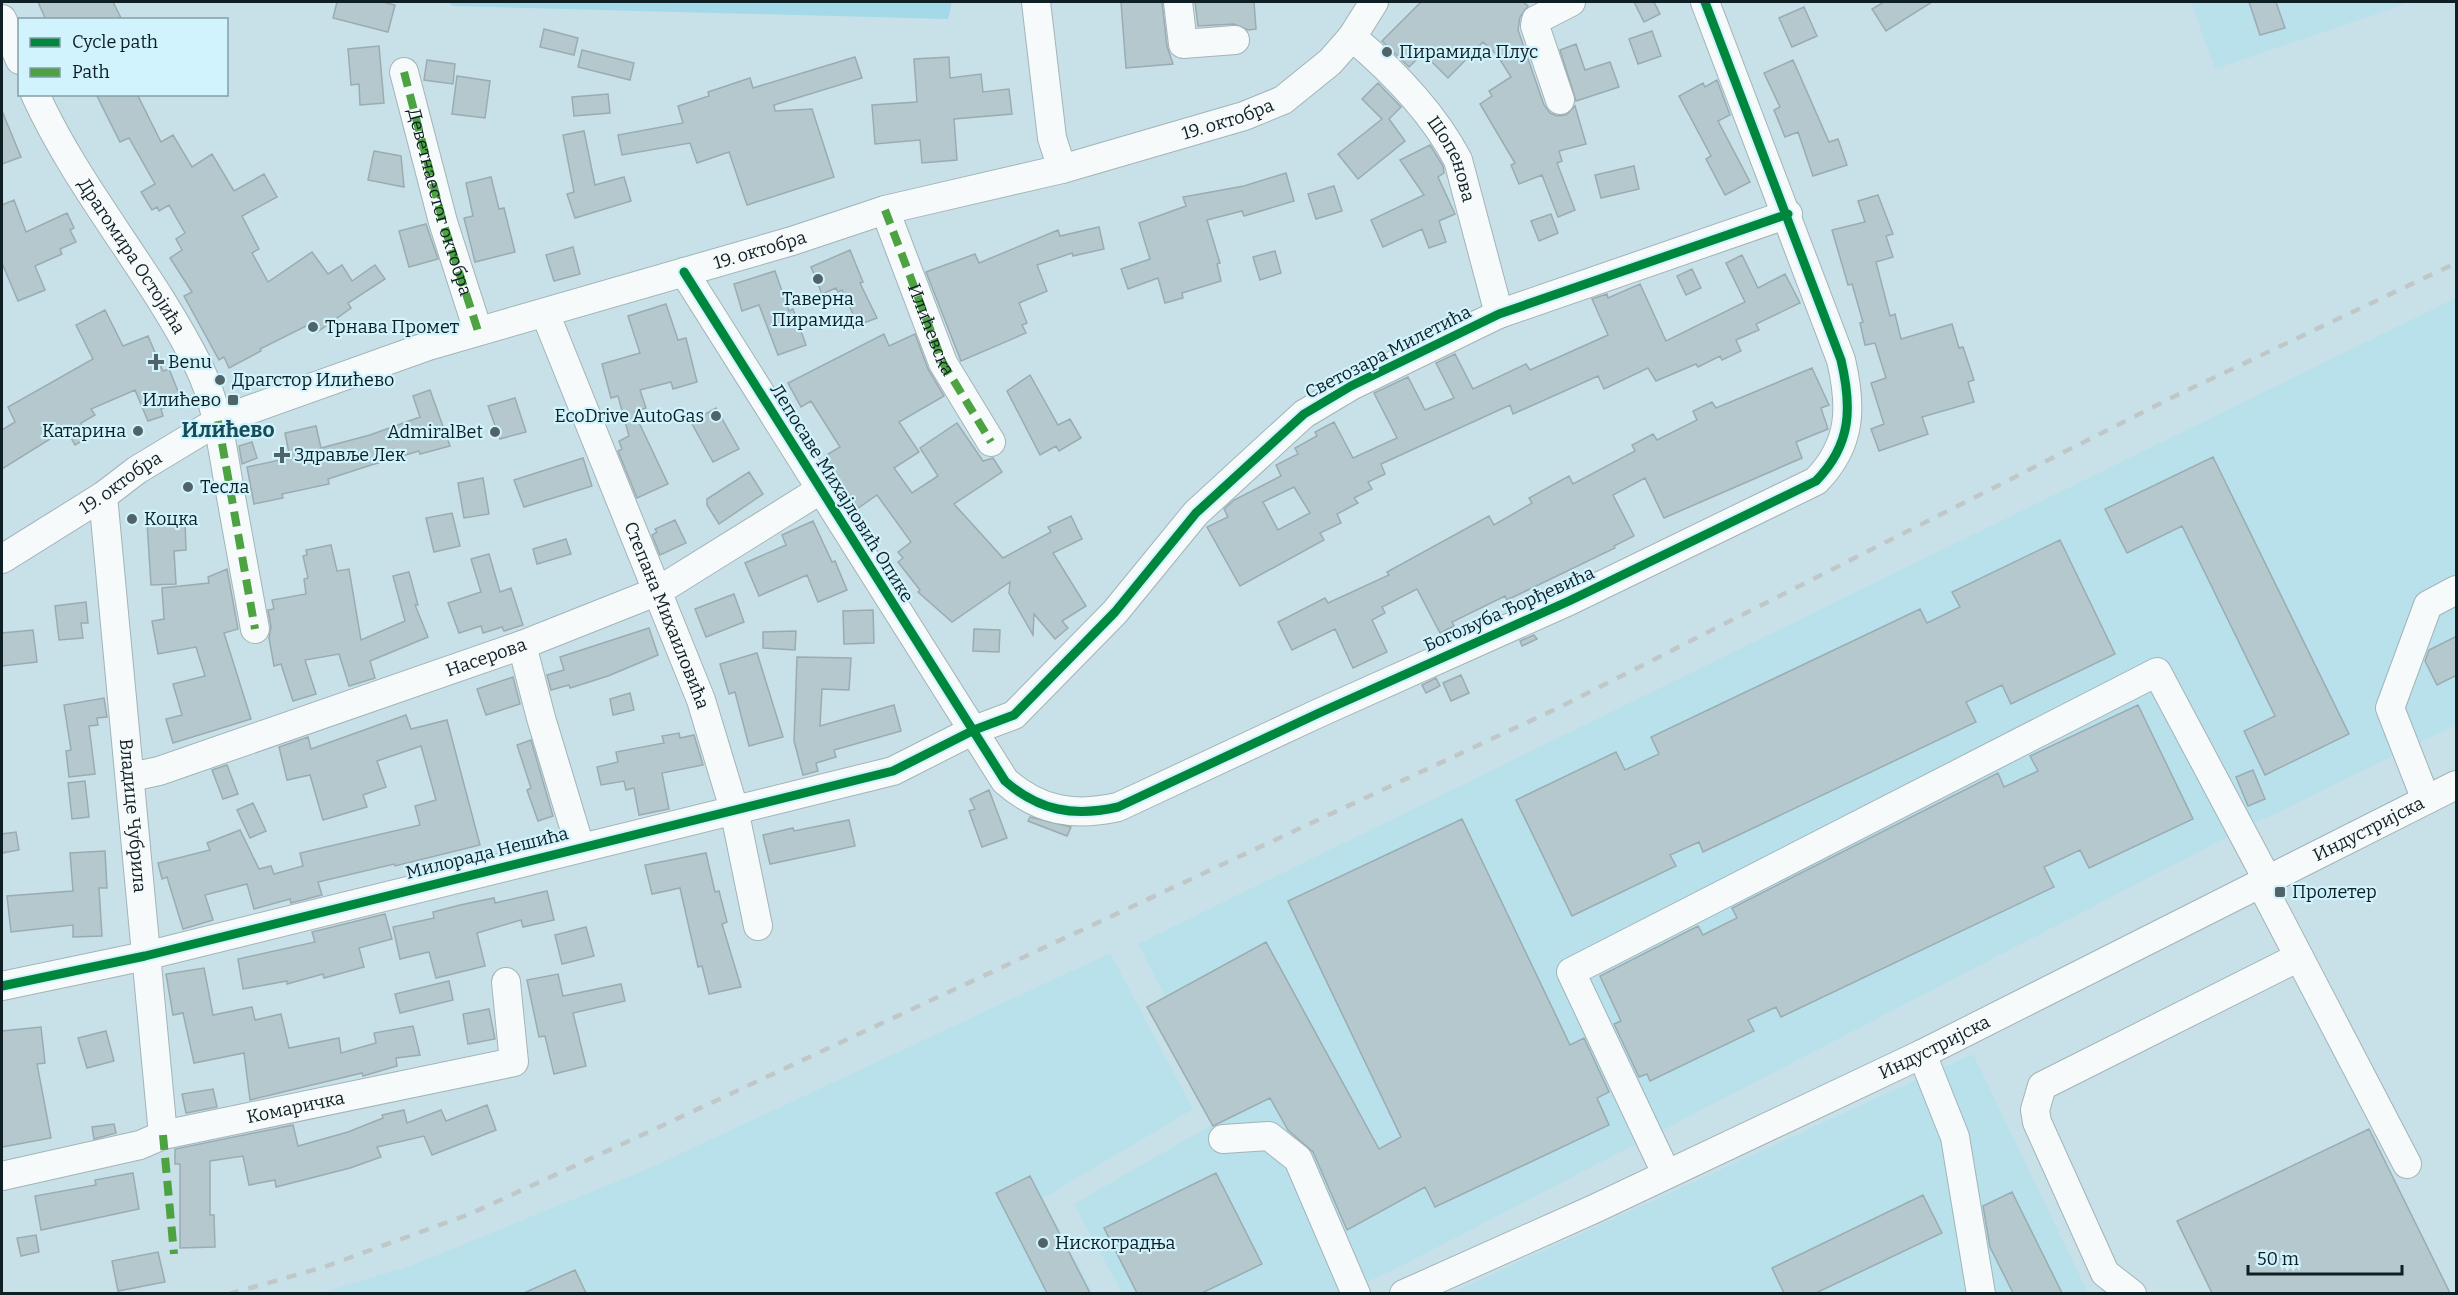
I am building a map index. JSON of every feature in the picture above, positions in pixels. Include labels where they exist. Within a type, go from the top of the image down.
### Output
[{"type":"street","points":[[1036,2],[1052,138],[1062,169]]},
{"type":"street","points":[[1178,2],[1183,44],[1235,40]]},
{"type":"street","name":"19. октобра","points":[[2,559],[103,496],[137,470],[218,421],[428,346],[684,272],[885,210],[1062,169],[1244,116],[1282,100],[1330,62],[1352,37],[1374,2]]},
{"type":"street","points":[[1560,100],[1536,20],[1571,2]]},
{"type":"street","name":"Богољуба Ђорђевића","points":[[974,730],[987,756],[1005,781],[1023,797],[1065,810],[1089,813],[1118,807],[1319,713],[1569,601],[1816,481],[1828,468],[1840,447],[1849,415],[1848,388],[1841,360],[1788,214],[1705,2]]},
{"type":"street","points":[[2,19],[18,55]]},
{"type":"street","name":"Шопенова","points":[[1352,37],[1378,59],[1418,100],[1445,136],[1458,159],[1499,314]]},
{"type":"street","name":"Деветнаестог октобра","points":[[404,72],[443,222],[478,332]]},
{"type":"street","name":"Драгомира Остојића","points":[[36,96],[46,118],[107,220],[166,310],[200,368],[218,421]]},
{"type":"street","name":"Илићевска","points":[[885,210],[943,363],[991,442]]},
{"type":"street","name":"Светозара Милетића","points":[[974,730],[1014,715],[1114,612],[1196,513],[1304,414],[1351,386],[1499,314],[1788,214]]},
{"type":"street","name":"Лепосаве Михајловић Опике","points":[[684,272],[974,730]]},
{"type":"street","name":"Степана Михаиловића","points":[[545,313],[701,700],[734,809],[758,926]]},
{"type":"street","points":[[218,421],[255,629]]},
{"type":"street","name":"Насерова","points":[[131,777],[159,771],[522,645],[658,591],[820,490]]},
{"type":"street","name":"Владице Чубрила","points":[[103,496],[163,1134]]},
{"type":"street","points":[[2426,800],[2390,708],[2428,605],[2457,590]]},
{"type":"street","points":[[522,645],[541,718],[580,847]]},
{"type":"street","points":[[1666,1173],[1571,972],[2157,672],[2407,1164]]},
{"type":"street","name":"Милорада Нешића","points":[[2,986],[145,956],[893,771],[974,730]]},
{"type":"street","name":"Индустријска","points":[[1404,1293],[1594,1209],[1922,1054],[2264,880],[2457,785]]},
{"type":"street","points":[[2132,1293],[2104,1273],[2037,1122],[2035,1110],[2042,1086],[2300,957]]},
{"type":"street","name":"Комаричка","points":[[2,1176],[140,1145],[163,1134],[514,1062],[506,982]]},
{"type":"street","points":[[1922,1054],[1955,1137],[1981,1293]]},
{"type":"street","points":[[1223,1139],[1269,1136],[1298,1159],[1356,1293]]},
{"type":"shaded area","points":[[447,2],[952,2],[948,19],[453,6]]},
{"type":"shaded area","points":[[2191,2],[2411,2],[2215,69]]},
{"type":"shaded area","points":[[2456,298],[2456,725],[2219,841],[1397,1268],[1343,1293],[1122,1293],[1074,1204],[1227,1116],[1138,944]]},
{"type":"shaded area","points":[[1110,953],[1193,1109],[1043,1198],[1093,1293],[318,1294],[413,1265],[650,1168]]},
{"type":"shaded area","points":[[1973,1054],[2088,1293],[1449,1294]]},
{"type":"building","points":[[38,2],[113,2],[121,18],[45,18]]},
{"type":"building","points":[[337,2],[383,2],[395,5],[388,32],[333,18]]},
{"type":"building","points":[[1121,2],[1162,2],[1167,46],[1173,64],[1126,68]]},
{"type":"building","points":[[1195,2],[1254,2],[1256,29],[1248,30],[1234,24],[1198,26]]},
{"type":"building","points":[[1421,2],[1523,2],[1528,6],[1520,17],[1518,30],[1544,105],[1550,113],[1557,116],[1566,115],[1575,106],[1586,144],[1559,151],[1562,161],[1557,163],[1575,210],[1558,217],[1542,175],[1519,184],[1511,165],[1515,163],[1480,104],[1492,96],[1489,91],[1511,77],[1497,55],[1483,42],[1448,78],[1423,53],[1409,67],[1382,41]]},
{"type":"building","points":[[1634,2],[1654,2],[1660,14],[1644,22]]},
{"type":"building","points":[[1884,2],[1932,2],[1886,31],[1872,9]]},
{"type":"building","points":[[2249,2],[2276,2],[2285,28],[2260,35]]},
{"type":"building","points":[[1804,7],[1817,36],[1792,47],[1779,18]]},
{"type":"building","points":[[544,29],[578,38],[574,55],[540,47]]},
{"type":"building","points":[[1652,31],[1661,56],[1638,64],[1629,39]]},
{"type":"building","points":[[1576,44],[1585,70],[1610,62],[1619,87],[1576,101],[1560,50]]},
{"type":"building","points":[[379,46],[384,103],[360,105],[359,84],[351,85],[348,49]]},
{"type":"building","points":[[582,50],[634,63],[630,80],[578,67]]},
{"type":"building","points":[[855,57],[862,78],[774,105],[775,111],[812,109],[834,177],[747,205],[729,152],[697,163],[690,143],[622,155],[618,135],[683,123],[678,106],[709,96],[708,92],[750,78],[753,88]]},
{"type":"building","points":[[949,57],[950,78],[981,74],[983,92],[1009,89],[1012,114],[954,119],[957,160],[922,163],[920,140],[875,144],[872,105],[917,102],[914,59]]},
{"type":"building","points":[[427,60],[455,64],[453,84],[424,80]]},
{"type":"building","points":[[1793,60],[1829,142],[1838,139],[1847,165],[1813,176],[1798,132],[1785,137],[1774,110],[1780,107],[1764,73]]},
{"type":"building","points":[[457,76],[490,81],[485,118],[452,114]]},
{"type":"building","points":[[1717,80],[1730,115],[1718,121],[1750,182],[1725,195],[1706,159],[1711,156],[1679,96],[1703,83],[1705,87]]},
{"type":"building","points":[[1378,83],[1401,107],[1389,119],[1405,141],[1358,179],[1338,154],[1382,119],[1362,99]]},
{"type":"building","points":[[608,94],[610,113],[574,116],[572,97]]},
{"type":"building","points":[[97,96],[138,96],[161,142],[173,135],[192,167],[212,154],[234,191],[264,174],[277,197],[242,216],[259,249],[252,253],[268,282],[312,252],[328,274],[342,265],[352,281],[375,265],[385,279],[348,303],[351,308],[316,333],[310,324],[260,349],[261,351],[229,368],[224,357],[219,360],[184,296],[192,292],[170,258],[182,250],[176,239],[185,233],[169,205],[159,211],[157,207],[152,210],[141,192],[155,184],[129,138],[120,142]]},
{"type":"building","points":[[2,111],[21,157],[2,164]]},
{"type":"building","points":[[584,131],[595,185],[624,177],[631,201],[575,218],[567,194],[574,192],[563,135]]},
{"type":"building","points":[[1430,145],[1443,166],[1444,173],[1438,177],[1455,214],[1439,221],[1446,242],[1429,248],[1422,229],[1383,247],[1371,220],[1424,195],[1400,160]]},
{"type":"building","points":[[374,151],[401,156],[404,187],[368,180]]},
{"type":"building","points":[[1634,166],[1639,189],[1601,198],[1595,175]]},
{"type":"building","points":[[1286,173],[1294,201],[1244,216],[1242,211],[1207,220],[1220,263],[1217,264],[1221,281],[1182,293],[1183,298],[1165,303],[1158,278],[1128,289],[1121,269],[1150,259],[1139,223],[1186,206],[1183,197],[1244,186]]},
{"type":"building","points":[[491,177],[499,209],[504,208],[515,252],[475,262],[464,218],[473,216],[466,183]]},
{"type":"building","points":[[1334,186],[1342,211],[1316,219],[1308,194]]},
{"type":"building","points":[[1878,195],[1893,234],[1886,236],[1893,257],[1876,262],[1890,316],[1895,314],[1901,339],[1952,324],[1959,348],[1963,347],[1974,380],[1968,382],[1974,402],[1922,417],[1928,434],[1879,451],[1871,429],[1884,424],[1871,383],[1886,378],[1875,343],[1865,345],[1860,323],[1863,322],[1852,284],[1848,285],[1832,230],[1865,222],[1858,201]]},
{"type":"building","points":[[14,200],[26,232],[67,213],[74,228],[70,230],[76,242],[60,249],[62,254],[35,266],[45,290],[18,301],[2,263],[2,205]]},
{"type":"building","points":[[1551,214],[1558,233],[1539,241],[1531,221]]},
{"type":"building","points":[[426,224],[438,259],[409,267],[399,231]]},
{"type":"building","points":[[1099,227],[1104,249],[1073,256],[1072,253],[1037,265],[1047,291],[1019,303],[1027,323],[1022,325],[1026,333],[961,361],[926,272],[975,254],[979,263],[1058,230],[1060,236]]},
{"type":"building","points":[[573,247],[580,274],[554,281],[546,255]]},
{"type":"building","points":[[850,250],[863,282],[860,283],[877,318],[858,325],[842,290],[838,292],[836,288],[822,294],[811,267]]},
{"type":"building","points":[[1275,251],[1281,273],[1260,280],[1253,257]]},
{"type":"building","points":[[1742,255],[1758,288],[1785,274],[1800,303],[1756,324],[1759,330],[1736,340],[1741,351],[1722,360],[1720,356],[1698,367],[1696,364],[1656,381],[1648,368],[1604,389],[1598,376],[1513,414],[1510,405],[1381,464],[1385,474],[1368,482],[1372,489],[1354,498],[1358,503],[1337,514],[1341,523],[1320,533],[1324,540],[1240,586],[1207,527],[1228,517],[1224,509],[1234,500],[1281,476],[1276,465],[1298,454],[1295,448],[1317,436],[1315,432],[1334,422],[1353,458],[1397,438],[1374,393],[1408,377],[1425,410],[1454,398],[1436,363],[1455,354],[1473,389],[1526,364],[1530,370],[1608,335],[1592,299],[1607,294],[1608,298],[1640,284],[1666,341],[1745,302],[1726,263]],"holes":[[[1294,487],[1310,513],[1278,530],[1263,502]]]},
{"type":"building","points":[[1692,269],[1701,288],[1686,295],[1677,276]]},
{"type":"building","points":[[775,271],[789,311],[793,309],[806,345],[778,355],[759,305],[742,311],[734,284]]},
{"type":"building","points":[[666,304],[678,340],[686,338],[697,382],[673,389],[671,382],[640,390],[646,408],[634,412],[668,484],[637,498],[618,451],[622,449],[619,441],[629,436],[618,396],[611,398],[602,364],[640,353],[628,316]]},
{"type":"building","points":[[105,310],[123,346],[148,336],[163,371],[169,369],[182,401],[161,409],[163,416],[148,421],[135,390],[91,409],[95,415],[81,423],[89,437],[75,445],[66,429],[2,469],[2,430],[15,422],[8,407],[93,359],[76,325]]},
{"type":"building","points":[[884,334],[889,346],[915,334],[928,369],[944,396],[899,422],[919,452],[894,468],[912,493],[938,476],[920,448],[957,423],[983,461],[993,458],[1002,472],[954,504],[1003,558],[1051,532],[1048,527],[1071,516],[1082,539],[1053,553],[1086,606],[1062,621],[1068,628],[1055,639],[1034,614],[1033,635],[1009,593],[1010,582],[952,622],[918,592],[920,590],[898,562],[903,558],[898,552],[911,542],[877,495],[854,511],[829,471],[833,469],[825,456],[840,447],[811,401],[801,407],[788,383]]},
{"type":"building","points":[[1812,368],[1829,405],[1821,408],[1828,429],[1796,442],[1802,458],[1664,518],[1645,478],[1613,495],[1634,536],[1614,546],[1615,548],[1507,600],[1505,596],[1452,622],[1454,626],[1440,633],[1417,589],[1382,607],[1385,613],[1372,620],[1387,652],[1353,668],[1335,629],[1292,650],[1278,622],[1325,598],[1328,603],[1389,575],[1387,572],[1489,516],[1494,525],[1532,503],[1529,498],[1569,476],[1573,484],[1635,451],[1632,445],[1653,434],[1657,440],[1697,420],[1693,411],[1712,402],[1716,408]]},
{"type":"building","points":[[1030,375],[1058,425],[1070,419],[1081,438],[1059,451],[1056,446],[1040,455],[1007,391]]},
{"type":"building","points":[[430,390],[450,446],[420,454],[419,451],[368,466],[328,479],[329,484],[282,494],[283,498],[254,504],[247,467],[290,458],[285,433],[316,426],[321,448],[370,435],[420,417],[413,396]]},
{"type":"building","points":[[515,398],[526,432],[500,439],[488,406]]},
{"type":"building","points":[[716,408],[739,449],[713,462],[691,422]]},
{"type":"building","points":[[252,442],[257,458],[242,464],[239,446]]},
{"type":"building","points":[[2213,457],[2349,734],[2265,775],[2244,731],[2275,716],[2182,526],[2127,553],[2105,509]]},
{"type":"building","points":[[583,458],[592,486],[524,507],[514,480]]},
{"type":"building","points":[[749,472],[763,494],[719,524],[707,505],[707,499]]},
{"type":"building","points":[[483,478],[489,514],[464,518],[458,483]]},
{"type":"building","points":[[452,513],[460,546],[434,552],[426,518]]},
{"type":"building","points":[[675,520],[686,543],[660,555],[652,535],[657,532],[655,529]]},
{"type":"building","points":[[185,521],[186,550],[174,551],[176,584],[151,585],[147,522]]},
{"type":"building","points":[[813,521],[832,562],[835,561],[847,590],[818,602],[807,575],[759,596],[745,563],[786,545],[782,535]]},
{"type":"building","points":[[566,539],[571,554],[537,564],[533,549]]},
{"type":"building","points":[[2060,540],[2115,654],[2011,704],[2002,685],[1966,702],[1976,722],[1703,852],[1699,842],[1670,855],[1676,866],[1572,916],[1516,800],[1616,752],[1625,770],[1659,754],[1651,737],[1920,609],[1927,623],[1960,607],[1952,592]]},
{"type":"building","points":[[331,545],[337,571],[349,569],[361,640],[405,621],[393,576],[409,572],[418,605],[415,605],[428,637],[370,661],[375,678],[349,686],[339,654],[305,660],[316,694],[293,701],[281,664],[274,666],[269,638],[271,627],[268,610],[274,609],[272,600],[306,594],[304,579],[308,578],[303,556],[307,555],[306,550]]},
{"type":"building","points":[[489,554],[500,592],[511,588],[523,625],[504,631],[502,627],[483,633],[481,626],[459,633],[448,603],[481,592],[471,559]]},
{"type":"building","points":[[227,569],[238,629],[224,633],[251,719],[173,743],[166,719],[182,715],[173,684],[205,676],[196,647],[158,654],[152,621],[164,619],[162,588],[209,583],[208,577]]},
{"type":"building","points":[[734,594],[744,622],[706,637],[695,609]]},
{"type":"building","points":[[86,602],[88,623],[81,623],[83,638],[59,640],[55,606]]},
{"type":"building","points":[[873,610],[874,643],[844,644],[843,611]]},
{"type":"building","points":[[649,628],[658,655],[608,676],[570,688],[569,685],[551,690],[547,675],[564,670],[560,657]]},
{"type":"building","points":[[974,629],[1000,630],[999,652],[973,651]]},
{"type":"building","points":[[33,630],[37,662],[2,666],[2,633]]},
{"type":"building","points":[[796,631],[795,650],[763,648],[763,632]]},
{"type":"building","points":[[1534,635],[1537,639],[1522,646],[1520,641]]},
{"type":"building","points":[[2457,636],[2457,675],[2437,685],[2425,661],[2429,650]]},
{"type":"building","points":[[757,653],[783,737],[749,746],[735,692],[729,694],[720,664]]},
{"type":"building","points":[[797,657],[851,658],[849,690],[822,689],[820,726],[894,705],[901,731],[834,750],[836,757],[816,763],[818,771],[803,775],[794,741]]},
{"type":"building","points":[[1461,675],[1469,693],[1451,701],[1443,683]]},
{"type":"building","points":[[513,677],[520,704],[486,715],[477,689]]},
{"type":"building","points":[[1436,678],[1440,686],[1426,693],[1422,685]]},
{"type":"building","points":[[630,693],[634,710],[613,715],[610,699]]},
{"type":"building","points":[[104,698],[107,717],[97,718],[98,725],[89,726],[95,774],[69,777],[66,751],[71,750],[64,705]]},
{"type":"building","points":[[2138,705],[2193,819],[2089,868],[2080,850],[2044,867],[2054,887],[1781,1017],[1776,1007],[1748,1020],[1754,1031],[1650,1081],[1647,1074],[1639,1077],[1614,1024],[1621,1021],[1600,976],[1698,926],[1703,935],[1737,918],[1732,908],[1998,773],[2004,787],[2038,771],[2030,756]]},
{"type":"building","points":[[406,715],[411,729],[447,720],[480,845],[318,882],[322,895],[291,903],[290,899],[254,909],[247,884],[205,895],[213,920],[183,929],[167,877],[162,879],[158,863],[210,850],[207,843],[240,830],[259,869],[271,866],[274,874],[303,866],[300,853],[420,825],[415,806],[436,800],[421,746],[377,761],[386,787],[363,795],[367,807],[323,820],[310,775],[287,780],[279,747],[308,737],[311,749]]},
{"type":"building","points":[[679,733],[680,738],[694,735],[703,765],[662,773],[669,809],[639,815],[634,788],[626,790],[624,781],[601,785],[597,767],[618,762],[616,752],[664,743],[662,736]]},
{"type":"building","points":[[531,740],[553,816],[538,821],[527,790],[531,788],[517,745]]},
{"type":"building","points":[[227,765],[238,794],[223,799],[212,770]]},
{"type":"building","points":[[2253,770],[2265,799],[2248,806],[2236,777]]},
{"type":"building","points":[[85,781],[89,817],[72,819],[68,783]]},
{"type":"building","points":[[989,790],[1007,838],[982,847],[969,811],[975,809],[970,799]]},
{"type":"building","points":[[253,803],[266,831],[250,838],[237,810]]},
{"type":"building","points":[[1030,817],[1071,827],[1067,836],[1028,821]]},
{"type":"building","points":[[1462,819],[1570,1045],[1584,1038],[1609,1092],[1597,1098],[1609,1125],[1435,1207],[1425,1187],[1347,1230],[1313,1152],[1288,1130],[1270,1098],[1213,1126],[1147,1007],[1266,942],[1379,1149],[1401,1137],[1288,901]]},
{"type":"building","points":[[849,820],[855,846],[770,864],[763,835]]},
{"type":"building","points":[[16,832],[19,850],[2,853],[2,834]]},
{"type":"building","points":[[105,851],[107,888],[99,888],[102,936],[73,937],[73,925],[11,932],[7,896],[73,891],[70,853]]},
{"type":"building","points":[[706,853],[715,892],[719,891],[727,922],[722,924],[741,987],[709,994],[702,966],[698,967],[680,888],[652,894],[645,865]]},
{"type":"building","points":[[547,891],[554,920],[523,927],[521,920],[477,933],[485,966],[436,978],[429,952],[400,959],[393,927],[434,918],[433,912],[460,905],[494,898],[495,903]]},
{"type":"building","points":[[385,914],[392,939],[359,948],[364,967],[324,978],[323,974],[287,984],[287,981],[243,989],[238,959],[315,942],[312,932]]},
{"type":"building","points":[[586,927],[594,956],[562,964],[555,935]]},
{"type":"building","points":[[204,968],[213,1015],[252,1007],[255,1020],[281,1014],[289,1048],[339,1038],[341,1053],[376,1043],[374,1033],[413,1026],[420,1055],[396,1058],[397,1066],[363,1076],[362,1073],[250,1100],[244,1053],[194,1063],[183,1013],[173,1015],[166,974]]},
{"type":"building","points":[[558,974],[563,996],[621,984],[625,1001],[573,1013],[586,1066],[554,1074],[545,1036],[539,1037],[527,980]]},
{"type":"building","points":[[449,981],[453,1000],[400,1013],[395,994]]},
{"type":"building","points":[[489,1009],[495,1039],[468,1044],[463,1014]]},
{"type":"building","points":[[41,1027],[45,1063],[37,1064],[51,1138],[2,1147],[2,1031]]},
{"type":"building","points":[[106,1031],[114,1061],[87,1068],[78,1038]]},
{"type":"building","points":[[213,1089],[217,1107],[186,1113],[182,1094]]},
{"type":"building","points":[[487,1105],[496,1130],[432,1155],[424,1136],[377,1147],[381,1157],[350,1168],[276,1187],[275,1180],[249,1185],[243,1156],[210,1161],[210,1215],[214,1215],[215,1247],[180,1248],[180,1164],[175,1164],[175,1149],[293,1125],[298,1146],[348,1132],[383,1118],[382,1115],[404,1110],[407,1123],[441,1110],[446,1121]]},
{"type":"building","points":[[114,1124],[116,1133],[94,1139],[92,1127]]},
{"type":"building","points":[[2369,1129],[2450,1293],[2212,1293],[2177,1221]]},
{"type":"building","points":[[133,1173],[139,1209],[41,1230],[35,1196],[96,1185],[95,1180]]},
{"type":"building","points":[[1216,1173],[1262,1264],[1202,1293],[1137,1293],[1104,1228]]},
{"type":"building","name":"Нискоградња","points":[[1030,1176],[1090,1293],[1047,1293],[996,1193]]},
{"type":"building","points":[[2012,1192],[2062,1293],[2013,1293],[1990,1247],[1983,1206]]},
{"type":"building","points":[[1923,1195],[1942,1233],[1816,1293],[1784,1293],[1772,1268]]},
{"type":"building","points":[[36,1235],[39,1252],[21,1256],[17,1238]]},
{"type":"building","points":[[158,1252],[165,1282],[118,1291],[112,1261]]},
{"type":"building","points":[[575,1270],[586,1293],[524,1293]]},
{"type":"railway","points":[[229,1294],[324,1267],[470,1214],[655,1129],[1558,708],[2171,398],[2456,263]]},
{"type":"marked path","points":[[404,72],[443,222],[478,331]]},
{"type":"marked path","points":[[885,210],[943,363],[991,442]]},
{"type":"marked path","points":[[218,421],[255,629]]},
{"type":"marked path","points":[[163,1135],[174,1254]]},
{"type":"cycle path","points":[[684,272],[1005,781],[1031,799],[1058,809],[1087,811],[1118,807],[1319,713],[1569,601],[1816,481],[1828,467],[1843,439],[1846,424],[1847,394],[1841,360],[1705,2]]},
{"type":"cycle path","points":[[2,986],[145,956],[893,771],[974,730],[1014,715],[1115,612],[1196,513],[1304,414],[1351,386],[1499,314],[1788,214]]},
{"type":"place","name":"Пирамида Плус","points":[[1387,52]]},
{"type":"place","name":"Таверна Пирамида","points":[[818,279]]},
{"type":"place","name":"Трнава Промет","points":[[313,327]]},
{"type":"place","name":"Benu","points":[[156,362]]},
{"type":"place","name":"Драгстор Илићево","points":[[220,380]]},
{"type":"place","name":"Илићево","points":[[233,400]]},
{"type":"place","name":"EcoDrive AutoGas","points":[[716,416]]},
{"type":"place","name":"Катарина","points":[[138,431]]},
{"type":"place","name":"AdmiralBet","points":[[495,432]]},
{"type":"place","name":"Здравље Лек","points":[[282,455]]},
{"type":"place","name":"Тесла","points":[[188,487]]},
{"type":"place","name":"Коцка","points":[[132,519]]},
{"type":"place","name":"Пролетер","points":[[2280,892]]},
{"type":"place","name":"Нискоградња","points":[[1043,1243]]},
{"type":"district","name":"Илићево","points":[[228,430]]}]
